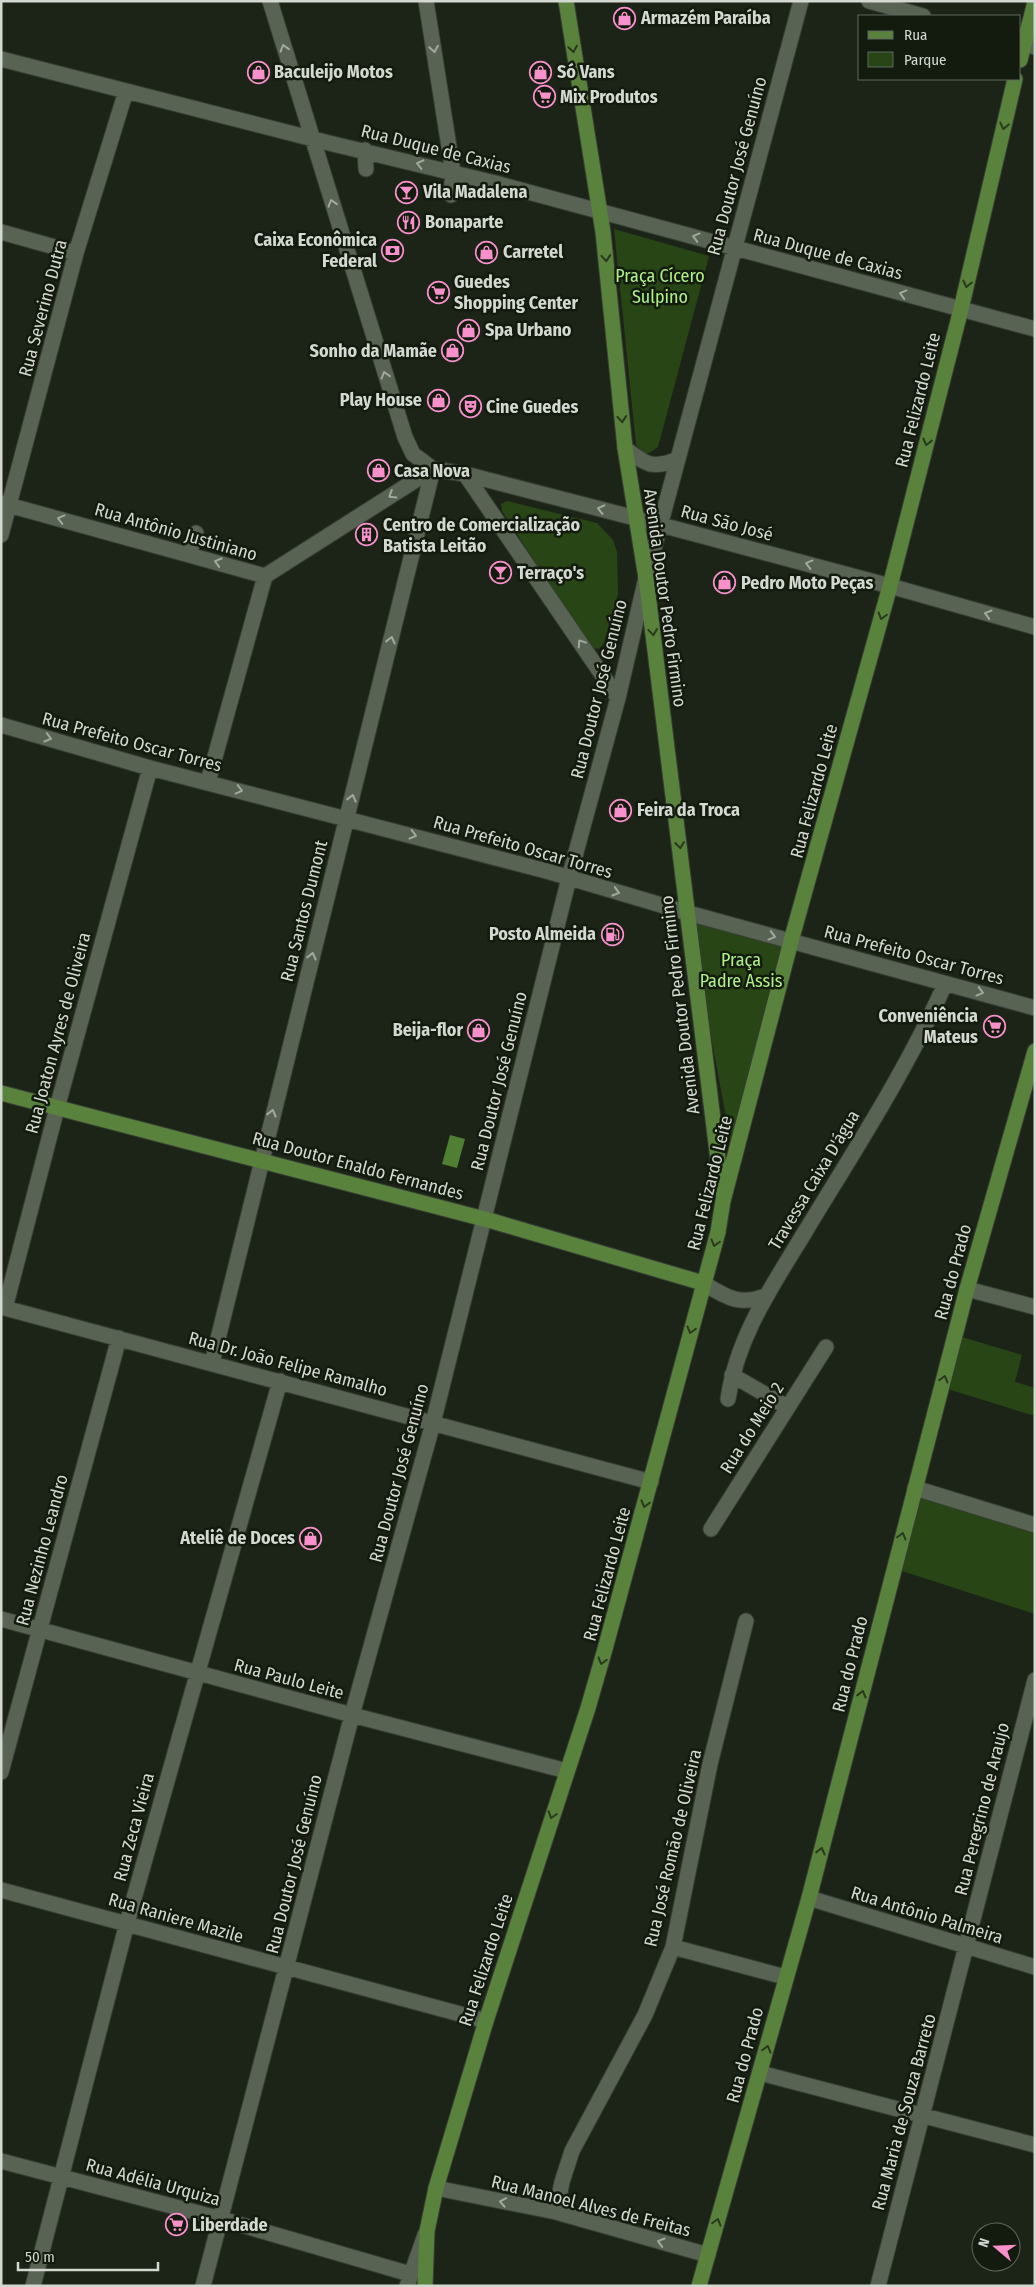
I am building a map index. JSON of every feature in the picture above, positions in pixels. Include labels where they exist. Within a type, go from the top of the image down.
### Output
[{"type":"main road","name":"Avenida Doutor Pedro Firmino","points":[[566,1],[603,232],[624,448],[646,578],[723,1201]]},
{"type":"main road","points":[[1021,58],[1026,45],[1035,2]]},
{"type":"main road","name":"Rua Felizardo Leite","points":[[427,2231],[436,2188],[486,2022],[606,1649],[718,1232],[723,1201],[792,941],[890,586],[961,309],[1015,80]]},
{"type":"main road","name":"Rua do Prado","points":[[699,2286],[809,1898],[967,1289],[1035,1050]]},
{"type":"main road","name":"Rua Doutor Enaldo Fernandes","points":[[1,1093],[483,1219],[704,1283]]},
{"type":"main road","points":[[425,2286],[427,2231]]},
{"type":"street","points":[[270,1],[312,138]]},
{"type":"street","points":[[426,1],[453,172],[451,195]]},
{"type":"street","name":"Rua Doutor José Genuíno","points":[[203,2286],[352,1715],[433,1423],[569,878],[618,698],[646,578],[801,1]]},
{"type":"street","points":[[869,1],[919,15]]},
{"type":"street","name":"Rua Duque de Caxias","points":[[1,59],[453,172],[1035,329]]},
{"type":"street","name":"Rua Severino Dutra","points":[[1,535],[5,504],[76,254],[126,91]]},
{"type":"street","name":"Rua São José","points":[[312,138],[405,437],[413,454],[433,469],[465,474],[635,518],[1035,627]]},
{"type":"street","points":[[365,150],[366,168]]},
{"type":"street","points":[[1,232],[76,254]]},
{"type":"street","points":[[624,448],[642,462],[652,466],[678,459]]},
{"type":"street","name":"Rua Antônio Justiniano","points":[[5,504],[264,576],[433,469]]},
{"type":"street","name":"Rua Santos Dumont","points":[[212,1363],[260,1160],[433,469]]},
{"type":"street","points":[[465,474],[618,698]]},
{"type":"street","points":[[189,554],[196,533]]},
{"type":"street","points":[[208,782],[264,576]]},
{"type":"street","name":"Rua Prefeito Oscar Torres","points":[[1,725],[150,768],[347,818],[569,878],[688,913],[1035,1008]]},
{"type":"street","name":"Rua Joaton Ayres de Oliveira","points":[[3,1308],[150,768]]},
{"type":"street","name":"Travessa Caixa D'água","points":[[728,1399],[732,1375],[755,1314],[914,1049],[945,984]]},
{"type":"street","points":[[704,1283],[734,1300],[745,1302],[767,1295]]},
{"type":"street","points":[[967,1289],[1035,1307]]},
{"type":"street","name":"Rua Dr. João Felipe Ramalho","points":[[3,1308],[651,1482]]},
{"type":"street","name":"Rua Nezinho Leandro","points":[[1,1772],[119,1338]]},
{"type":"street","name":"Rua do Meio 2","points":[[711,1529],[826,1347]]},
{"type":"street","points":[[732,1375],[787,1408]]},
{"type":"street","name":"Rua Zeca Vieira","points":[[33,2286],[63,2177],[127,1923],[196,1673],[280,1381]]},
{"type":"street","points":[[915,1488],[1035,1525]]},
{"type":"street","name":"Rua Paulo Leite","points":[[1,1619],[352,1715],[567,1771]]},
{"type":"street","name":"Rua José Romão de Oliveira","points":[[556,2212],[562,2182],[572,2151],[645,2015],[672,1948],[710,1764],[746,1621]]},
{"type":"street","name":"Rua Peregrino de Araujo","points":[[966,1947],[1035,1680]]},
{"type":"street","name":"Rua Raniere Mazile","points":[[1,1890],[486,2022]]},
{"type":"street","name":"Rua Antônio Palmeira","points":[[809,1898],[1035,1967]]},
{"type":"street","name":"Rua Maria de Souza Barreto","points":[[878,2286],[966,1947]]},
{"type":"street","points":[[672,1948],[785,1978]]},
{"type":"street","points":[[760,2073],[1035,2145]]},
{"type":"street","name":"Rua Adélia Urquiza","points":[[1,2160],[222,2219],[409,2280]]},
{"type":"street","name":"Rua Manoel Alves de Freitas","points":[[436,2188],[556,2212],[708,2255]]},
{"type":"street","name":"Rua Felizardo Leite","points":[[409,2280],[427,2231]]},
{"type":"green space","name":"Praça Cícero Sulpino","points":[[614,229],[709,256],[658,447],[649,453],[643,453],[636,444]]},
{"type":"green space","points":[[507,501],[597,523],[613,540],[617,552],[618,594],[604,643],[599,649],[591,648],[502,511],[501,504]]},
{"type":"green space","name":"Praça Padre Assis","points":[[688,913],[791,941],[734,1160]]},
{"type":"green space","points":[[955,1335],[1022,1355],[1015,1382],[1035,1388],[1035,1416],[941,1387]]},
{"type":"green space","points":[[921,1496],[1035,1526],[1035,1614],[902,1571]]},
{"type":"shaded area","points":[[450,1135],[465,1139],[457,1168],[442,1164]]},
{"type":"place","name":"Armazém Paraíba","points":[[625,18]]},
{"type":"place","name":"Baculeijo Motos","points":[[258,72]]},
{"type":"place","name":"Só Vans","points":[[541,72]]},
{"type":"place","name":"Mix Produtos","points":[[544,97]]},
{"type":"place","name":"Vila Madalena","points":[[407,192]]},
{"type":"place","name":"Bonaparte","points":[[409,222]]},
{"type":"place","name":"Caixa Econômica Federal","points":[[393,250]]},
{"type":"place","name":"Carretel","points":[[487,252]]},
{"type":"place","name":"Guedes Shopping Center","points":[[438,292]]},
{"type":"place","name":"Spa Urbano","points":[[469,330]]},
{"type":"place","name":"Sonho da Mamãe","points":[[453,351]]},
{"type":"place","name":"Play House","points":[[438,400]]},
{"type":"place","name":"Cine Guedes","points":[[470,407]]},
{"type":"place","name":"Casa Nova","points":[[378,471]]},
{"type":"place","name":"Centro de Comercialização Batista Leitão","points":[[367,535]]},
{"type":"place","name":"Terraço's","points":[[501,573]]},
{"type":"place","name":"Pedro Moto Peças","points":[[725,583]]},
{"type":"place","name":"Feira da Troca","points":[[621,810]]},
{"type":"place","name":"Posto Almeida","points":[[612,934]]},
{"type":"place","name":"Conveniência Mateus","points":[[994,1026]]},
{"type":"place","name":"Beija-flor","points":[[479,1030]]},
{"type":"place","name":"Ateliê de Doces","points":[[311,1538]]},
{"type":"place","name":"Liberdade","points":[[176,2225]]}]
